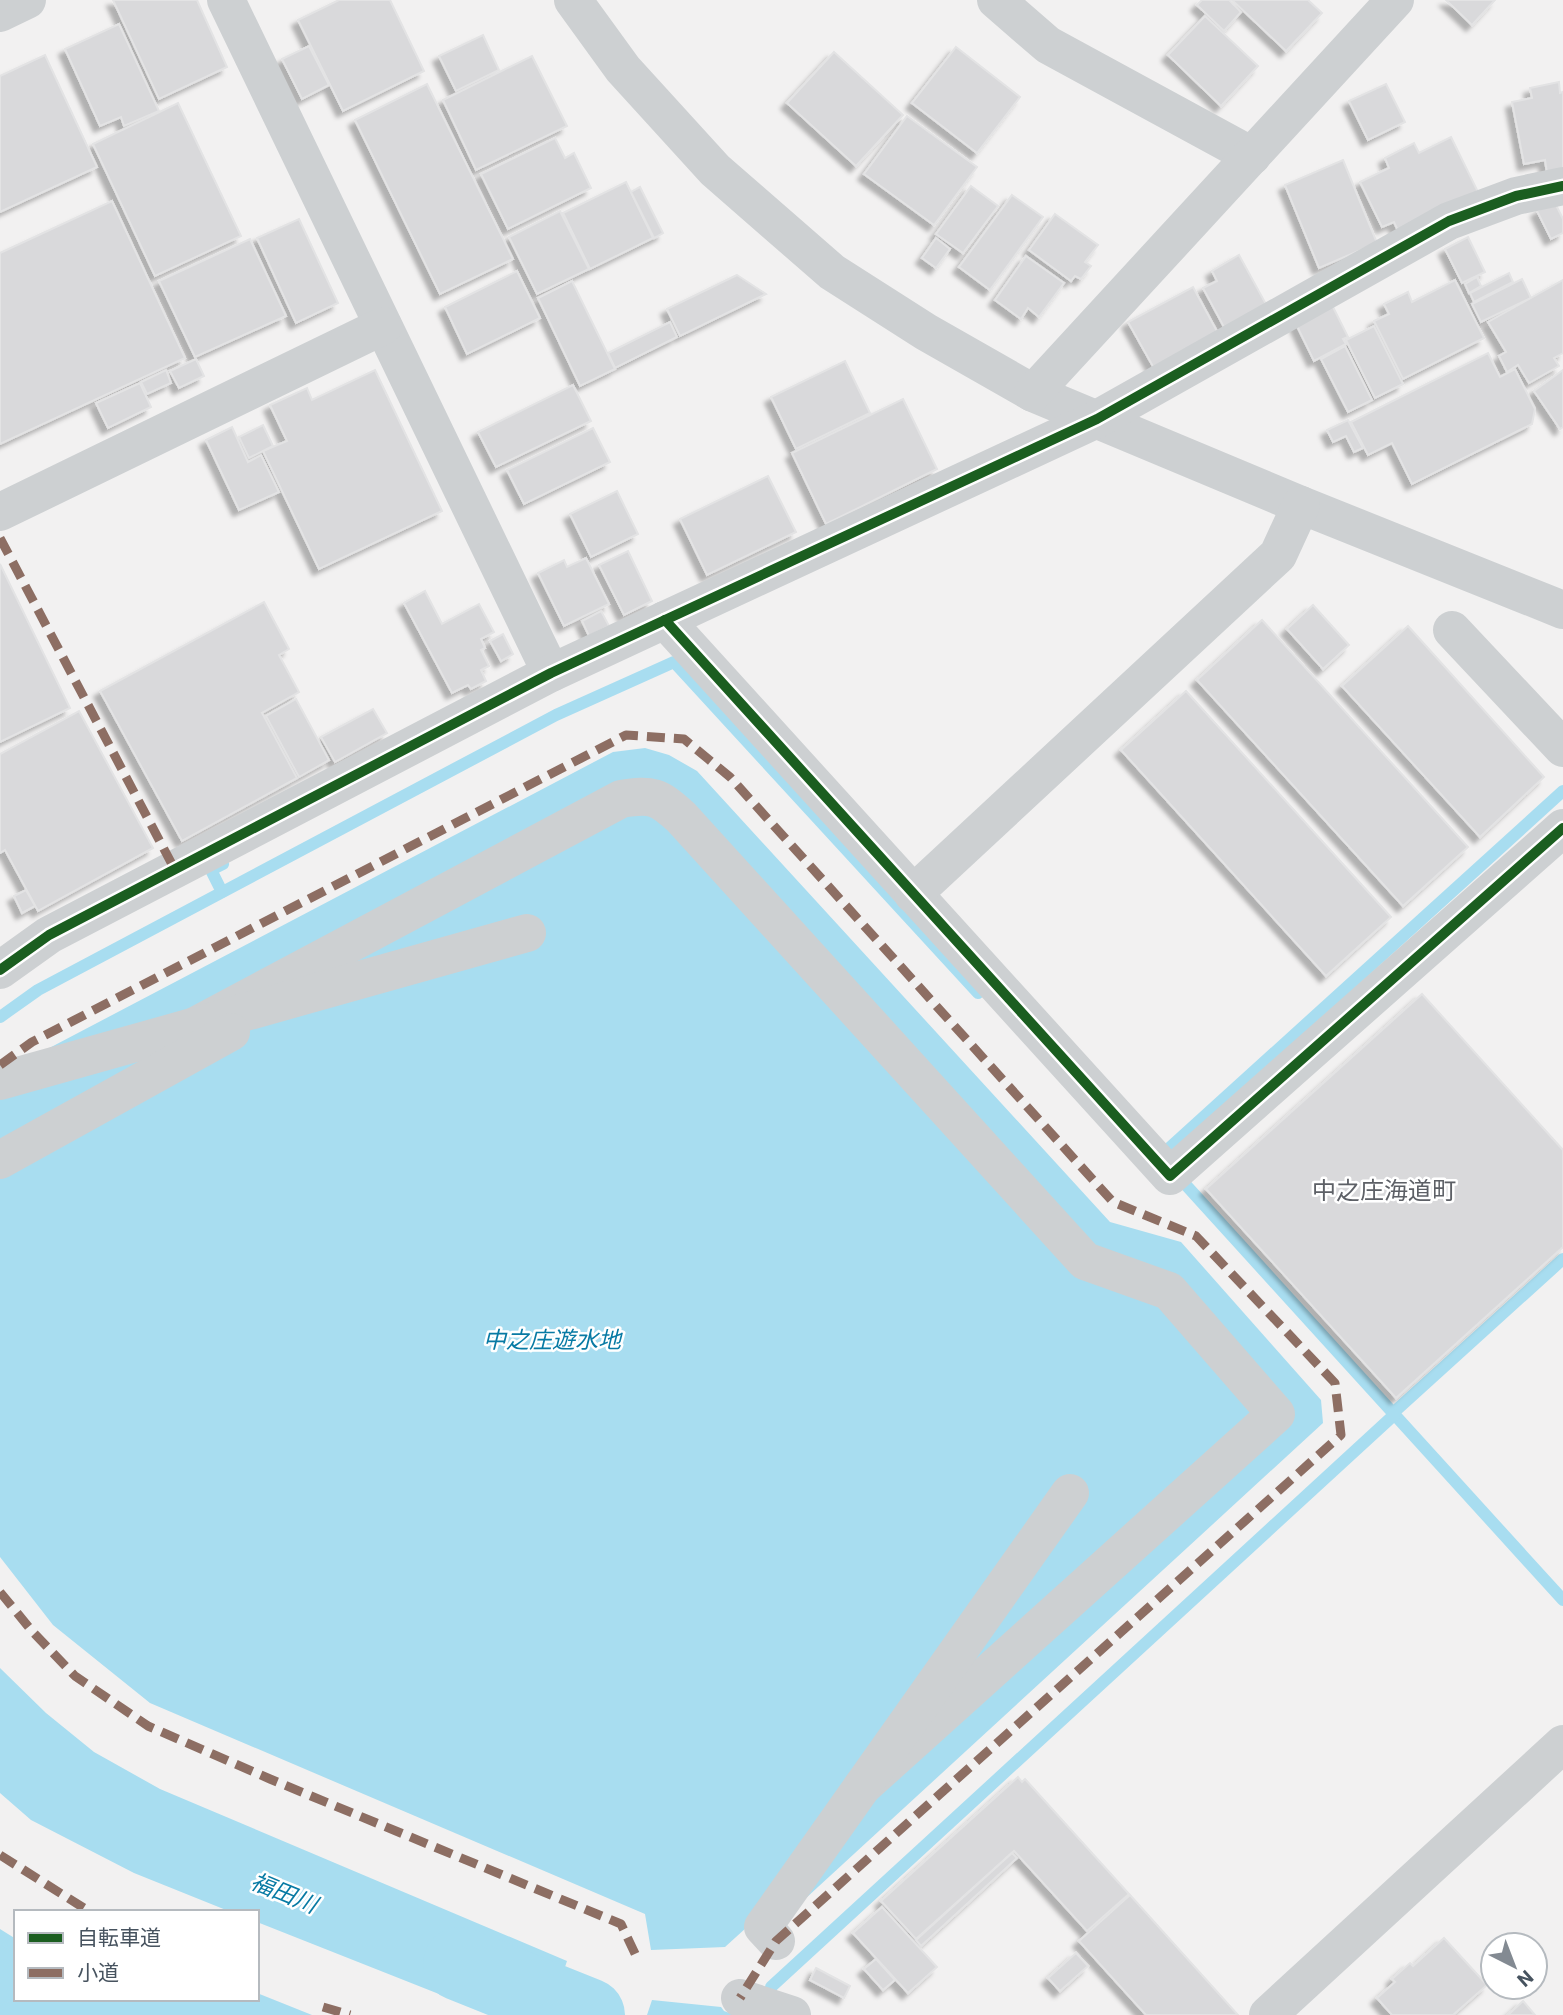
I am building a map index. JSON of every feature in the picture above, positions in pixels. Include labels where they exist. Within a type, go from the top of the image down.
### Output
[{"type":"street","points":[[0,13],[27,0]]},
{"type":"street","points":[[226,0],[551,673]]},
{"type":"street","points":[[573,0],[623,69],[715,170],[832,272],[926,332],[1032,393],[1563,610]]},
{"type":"street","points":[[996,0],[1048,45],[1252,156]]},
{"type":"street","points":[[1032,393],[1395,0]]},
{"type":"street","points":[[0,970],[49,935],[551,673],[1097,419],[1449,221],[1516,196],[1563,186]]},
{"type":"street","points":[[0,512],[383,326]]},
{"type":"street","points":[[913,894],[1278,555],[1301,505]]},
{"type":"street","points":[[665,620],[1170,1176],[1563,828]]},
{"type":"street","points":[[1452,630],[1563,748]]},
{"type":"street","points":[[197,1025],[621,799],[642,795],[662,800],[681,817],[1085,1261],[1169,1291],[1178,1301],[1276,1414],[862,1787]]},
{"type":"street","points":[[0,1081],[527,933]]},
{"type":"street","points":[[0,1160],[286,1001]]},
{"type":"street","points":[[776,1941],[763,1927],[1070,1493]]},
{"type":"street","points":[[1268,2015],[1563,1744]]},
{"type":"street","points":[[740,1998],[793,2015]]},
{"type":"water","name":"中之庄遊水地","points":[[645,748],[669,755],[697,771],[1110,1222],[1181,1242],[1321,1400],[1323,1423],[781,1921],[757,1918],[725,1947],[651,1950],[645,1914],[150,1703],[53,1625],[0,1557],[0,1087],[36,1055],[613,752]]},
{"type":"water","points":[[0,1668],[46,1713],[94,1752],[160,1789],[567,1961],[549,2015],[492,2015],[259,1923],[259,1910],[226,1910],[134,1873],[31,1820],[0,1793]]},
{"type":"water","points":[[0,1929],[14,1938],[14,2001],[259,2001],[259,1994],[312,2015],[0,2015]]},
{"type":"water","points":[[652,2000],[721,2007],[735,2015],[647,2015]]},
{"type":"building","points":[[113,0],[197,0],[227,67],[159,99]]},
{"type":"building","points":[[339,0],[390,0],[424,71],[343,111],[298,20]]},
{"type":"building","points":[[1202,0],[1229,0],[1241,12],[1224,31],[1197,5]]},
{"type":"building","points":[[1232,0],[1308,0],[1322,13],[1286,51]]},
{"type":"building","points":[[1446,0],[1495,0],[1472,25]]},
{"type":"building","points":[[1205,16],[1258,66],[1221,106],[1168,55]]},
{"type":"building","points":[[119,24],[159,111],[124,126],[121,117],[100,126],[65,49]]},
{"type":"building","points":[[483,35],[499,70],[456,91],[439,56]]},
{"type":"building","points":[[309,46],[329,85],[302,99],[282,59]]},
{"type":"building","points":[[956,47],[1020,97],[977,153],[912,103]]},
{"type":"building","points":[[834,52],[903,115],[856,166],[787,103]]},
{"type":"building","points":[[45,55],[97,167],[0,212],[0,76]]},
{"type":"building","points":[[532,56],[567,126],[476,170],[443,100]]},
{"type":"building","points":[[1559,82],[1560,93],[1563,92],[1563,170],[1547,173],[1545,160],[1524,164],[1512,102],[1532,98],[1530,88]]},
{"type":"building","points":[[427,84],[513,259],[440,294],[355,120]]},
{"type":"building","points":[[1386,84],[1405,122],[1368,140],[1349,101]]},
{"type":"building","points":[[178,103],[241,236],[155,276],[93,144]]},
{"type":"building","points":[[907,116],[977,167],[934,225],[864,174]]},
{"type":"building","points":[[1451,137],[1479,194],[1399,233],[1394,222],[1382,227],[1360,182],[1389,168],[1385,158],[1414,143],[1419,153]]},
{"type":"building","points":[[555,138],[565,158],[574,153],[591,188],[508,229],[481,174]]},
{"type":"building","points":[[1343,160],[1377,243],[1319,268],[1285,185]]},
{"type":"building","points":[[626,182],[653,238],[590,269],[563,213]]},
{"type":"building","points":[[971,186],[998,206],[963,253],[936,234]]},
{"type":"building","points":[[640,187],[663,233],[654,238],[631,192]]},
{"type":"building","points":[[1012,195],[1043,217],[990,290],[959,267]]},
{"type":"building","points":[[112,201],[185,358],[0,444],[0,253]]},
{"type":"building","points":[[1554,201],[1563,219],[1563,233],[1551,239],[1537,211]]},
{"type":"building","points":[[560,211],[589,269],[537,294],[509,237]]},
{"type":"building","points":[[1055,214],[1098,245],[1085,262],[1091,266],[1081,279],[1075,276],[1071,281],[1029,250]]},
{"type":"building","points":[[299,219],[338,303],[296,323],[257,238]]},
{"type":"building","points":[[1468,237],[1485,272],[1462,283],[1445,249]]},
{"type":"building","points":[[936,238],[950,249],[936,268],[922,258]]},
{"type":"building","points":[[250,239],[286,316],[195,357],[159,281]]},
{"type":"building","points":[[1239,255],[1267,306],[1225,329],[1203,288],[1217,281],[1212,271]]},
{"type":"building","points":[[1026,256],[1064,283],[1039,317],[1028,308],[1021,319],[995,300]]},
{"type":"building","points":[[517,271],[540,318],[467,354],[445,307]]},
{"type":"building","points":[[1509,273],[1513,282],[1474,302],[1470,293]]},
{"type":"building","points":[[737,275],[766,294],[680,336],[667,309]]},
{"type":"building","points":[[1477,277],[1481,286],[1469,293],[1465,284]]},
{"type":"building","points":[[1522,279],[1531,298],[1481,322],[1472,304]]},
{"type":"building","points":[[1455,280],[1484,338],[1403,379],[1374,321],[1389,314],[1384,304],[1408,292],[1412,302]]},
{"type":"building","points":[[1563,280],[1563,353],[1554,358],[1559,366],[1529,383],[1518,365],[1507,372],[1499,356],[1506,352],[1488,322]]},
{"type":"building","points":[[572,281],[615,369],[580,386],[538,298]]},
{"type":"building","points":[[1193,287],[1219,335],[1155,370],[1128,322]]},
{"type":"building","points":[[1331,303],[1348,337],[1343,339],[1346,344],[1314,361],[1295,322]]},
{"type":"building","points":[[670,322],[677,337],[615,368],[608,353]]},
{"type":"building","points":[[1374,326],[1403,384],[1375,398],[1346,340]]},
{"type":"building","points":[[1345,346],[1372,400],[1348,412],[1321,359]]},
{"type":"building","points":[[1488,353],[1500,377],[1515,369],[1535,409],[1532,424],[1412,484],[1392,443],[1368,455],[1351,422]]},
{"type":"building","points":[[196,359],[204,376],[179,388],[170,371]]},
{"type":"building","points":[[845,361],[870,413],[796,449],[771,397]]},
{"type":"building","points":[[166,370],[171,383],[147,394],[141,382]]},
{"type":"building","points":[[375,370],[442,511],[319,569],[263,451],[287,441],[270,405],[307,388],[312,400]]},
{"type":"building","points":[[1563,370],[1563,427],[1560,429],[1534,391]]},
{"type":"building","points":[[140,383],[151,407],[108,428],[96,403]]},
{"type":"building","points":[[573,385],[591,421],[496,467],[478,432]]},
{"type":"building","points":[[903,399],[937,469],[826,524],[792,453]]},
{"type":"building","points":[[1348,420],[1363,448],[1354,452],[1346,436],[1333,442],[1327,430]]},
{"type":"building","points":[[263,425],[273,446],[249,458],[239,437]]},
{"type":"building","points":[[232,427],[248,462],[261,455],[279,492],[239,510],[206,440]]},
{"type":"building","points":[[593,428],[610,462],[524,504],[507,470]]},
{"type":"building","points":[[768,476],[796,532],[707,575],[680,519]]},
{"type":"building","points":[[617,491],[638,534],[591,557],[570,514]]},
{"type":"building","points":[[628,551],[652,601],[624,615],[599,565]]},
{"type":"building","points":[[586,558],[609,604],[564,626],[538,573],[564,560],[567,567]]},
{"type":"building","points":[[0,564],[70,708],[0,742]]},
{"type":"building","points":[[425,591],[442,624],[479,604],[494,632],[481,639],[485,648],[481,650],[489,666],[481,670],[486,681],[471,689],[468,685],[452,693],[404,603]]},
{"type":"building","points":[[264,602],[289,649],[279,655],[299,692],[262,713],[297,778],[182,841],[100,691]]},
{"type":"building","points":[[1313,605],[1349,645],[1323,669],[1287,629]]},
{"type":"building","points":[[601,611],[609,626],[589,636],[582,621]]},
{"type":"building","points":[[1262,620],[1468,847],[1403,906],[1197,680]]},
{"type":"building","points":[[1408,626],[1544,777],[1480,837],[1342,686]]},
{"type":"building","points":[[503,634],[513,654],[501,661],[490,641]]},
{"type":"building","points":[[1186,691],[1391,917],[1326,976],[1121,750]]},
{"type":"building","points":[[296,699],[329,760],[299,777],[266,716]]},
{"type":"building","points":[[373,709],[387,733],[335,762],[321,737]]},
{"type":"building","points":[[79,711],[153,848],[38,911],[5,850],[0,853],[0,754]]},
{"type":"building","points":[[26,890],[35,906],[22,913],[14,896]]},
{"type":"building","points":[[1422,994],[1563,1150],[1563,1247],[1396,1398],[1206,1189]]},
{"type":"building","points":[[1018,1777],[1022,1782],[1025,1779],[1129,1894],[1087,1931],[1014,1851],[916,1939],[881,1901]]},
{"type":"building","points":[[1012,1853],[1017,1858],[921,1946],[916,1940]]},
{"type":"building","points":[[1130,1895],[1238,2015],[1146,2015],[1079,1941]]},
{"type":"building","points":[[882,1907],[937,1967],[908,1993],[853,1933]]},
{"type":"building","points":[[1444,1938],[1479,1976],[1479,1992],[1453,2015],[1392,2015],[1377,1998],[1395,1982],[1392,1979],[1410,1963],[1413,1966]]},
{"type":"building","points":[[1076,1953],[1088,1966],[1060,1991],[1048,1978]]},
{"type":"building","points":[[876,1959],[895,1980],[883,1990],[864,1969]]},
{"type":"building","points":[[816,1968],[850,1986],[844,1998],[810,1980]]},
{"type":"building","points":[[1523,2001],[1535,2015],[1508,2015]]},
{"type":"waterway","points":[[0,1017],[38,990],[556,715],[674,662],[978,993]]},
{"type":"waterway","points":[[1165,1152],[1563,791]]},
{"type":"waterway","points":[[222,892],[211,870],[223,864]]},
{"type":"waterway","points":[[1185,1184],[1563,1600]]},
{"type":"waterway","points":[[1393,1413],[1563,1259]]},
{"type":"waterway","points":[[771,1987],[1394,1415]]},
{"type":"waterway","name":"福田川","points":[[460,1964],[588,2015]]},
{"type":"marked path","points":[[0,538],[175,870]]},
{"type":"marked path","points":[[0,1065],[32,1042],[626,735],[684,739],[730,777],[1113,1202],[1196,1236],[1335,1383],[1341,1435],[776,1941],[740,1998]]},
{"type":"marked path","points":[[0,1592],[32,1631],[75,1676],[148,1726],[621,1924],[639,1962]]},
{"type":"marked path","points":[[0,1855],[87,1910]]},
{"type":"marked path","points":[[323,2007],[350,2015]]},
{"type":"cycle path","points":[[0,970],[49,935],[551,673],[1097,419],[1449,221],[1516,196],[1563,186]]},
{"type":"cycle path","points":[[665,620],[1170,1176],[1563,828]]},
{"type":"district","name":"中之庄海道町","points":[[1384,1191]]}]
